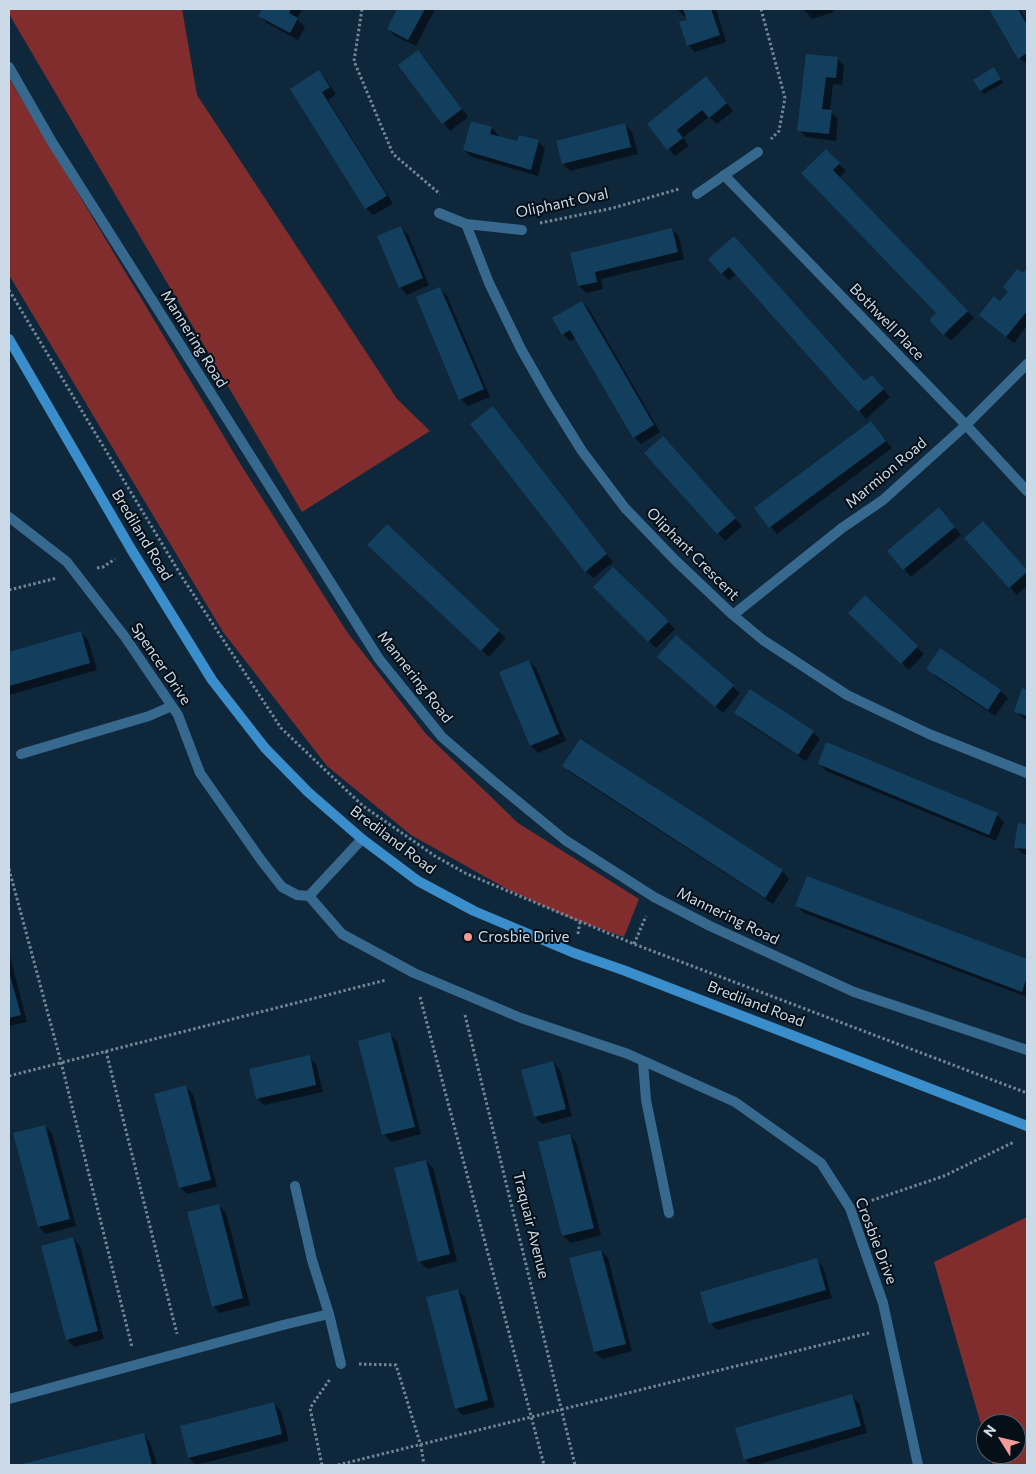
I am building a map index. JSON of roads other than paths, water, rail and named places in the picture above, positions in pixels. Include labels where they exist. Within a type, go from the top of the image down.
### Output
[{"type":"street","name":"Mannering Road","points":[[9,67],[52,142],[378,659],[442,737],[565,840],[654,896],[710,926],[854,992],[1027,1050]]},
{"type":"street","points":[[697,194],[758,152]]},
{"type":"street","name":"Bothwell Place","points":[[724,175],[966,425],[1027,491]]},
{"type":"street","name":"Oliphant Oval","points":[[439,213],[466,224],[522,230]]},
{"type":"street","name":"Oliphant Crescent","points":[[466,224],[489,283],[521,350],[582,451],[625,508],[675,560],[763,640],[846,695],[929,734],[1027,773]]},
{"type":"street","name":"Brediland Road","points":[[9,339],[132,549],[212,680],[265,748],[308,792],[362,840],[418,881],[474,911],[574,953],[677,990],[1027,1126]]},
{"type":"street","name":"Marmion Road","points":[[733,614],[842,528],[882,500],[966,425],[1027,364]]},
{"type":"street","name":"Spencer Drive","points":[[9,517],[67,562],[125,637],[178,715],[200,773],[261,860],[282,887],[297,895],[309,896]]},
{"type":"street","points":[[21,754],[149,716],[172,706]]},
{"type":"street","points":[[309,896],[362,840]]},
{"type":"street","name":"Crosbie Drive","points":[[309,896],[342,934],[414,973],[521,1018],[628,1054],[735,1102],[821,1163],[850,1208],[883,1302],[918,1465]]},
{"type":"street","points":[[643,1061],[646,1100],[669,1213]]},
{"type":"street","points":[[295,1186],[312,1260],[341,1364]]},
{"type":"street","points":[[9,1399],[328,1314]]},
{"type":"place","name":"Crosbie Drive","points":[[468,937]]}]
